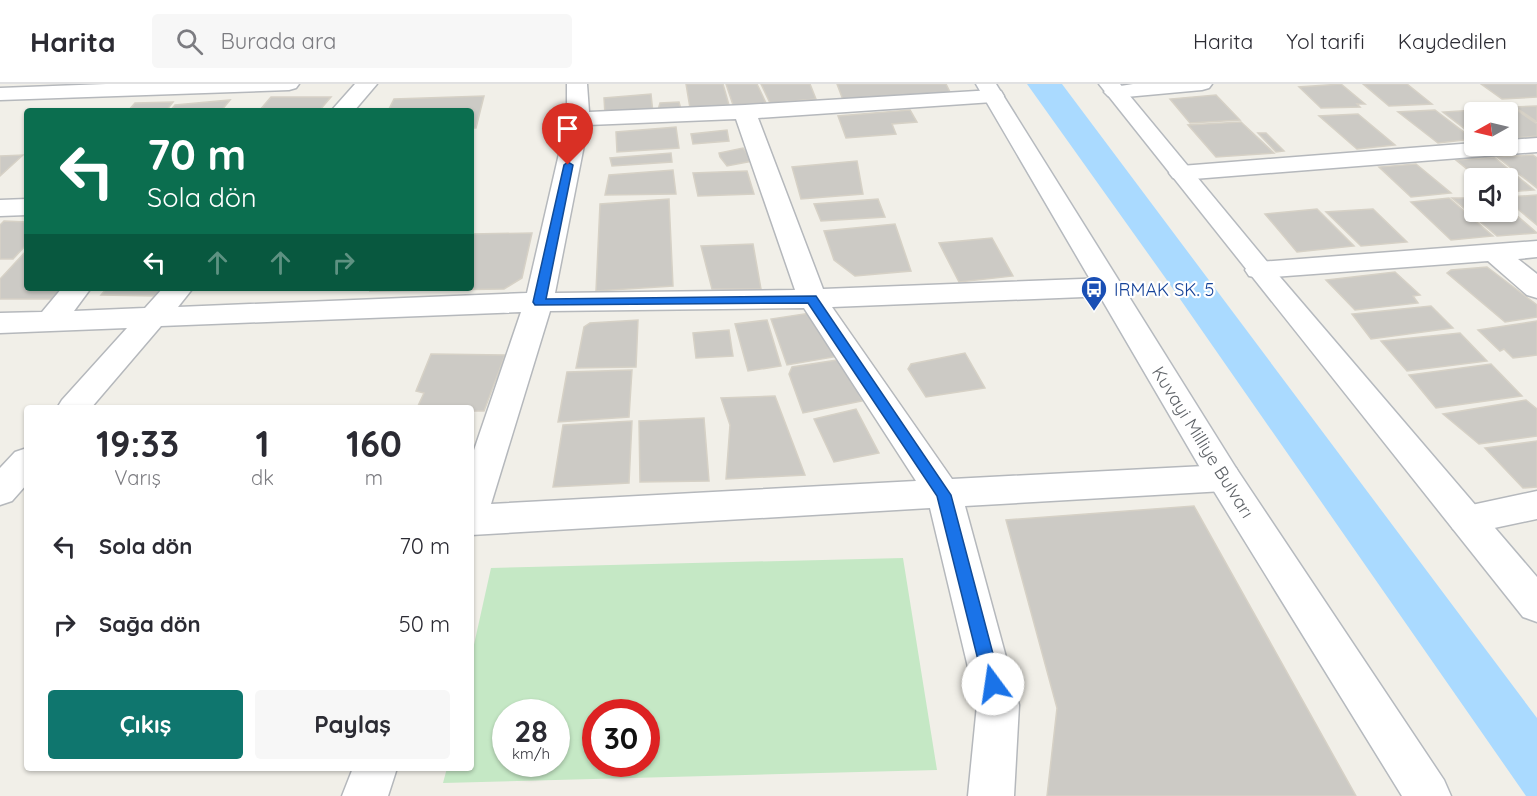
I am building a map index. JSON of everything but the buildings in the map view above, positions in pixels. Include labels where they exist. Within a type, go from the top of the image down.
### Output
[{"type":"street","points":[[0,92],[9,84]]},
{"type":"street","points":[[0,92],[289,84]]},
{"type":"street","points":[[345,108],[367,84]]},
{"type":"street","points":[[474,502],[539,302],[578,119],[577,84]]},
{"type":"street","points":[[1112,88],[1202,84]]},
{"type":"street","points":[[237,103],[251,86]]},
{"type":"street","points":[[1112,88],[1259,270],[1537,605]]},
{"type":"street","points":[[578,119],[745,112],[989,90]]},
{"type":"street","name":"Kuvayi Milliye Bulvarı","points":[[989,90],[1224,478],[1428,796]]},
{"type":"street","points":[[745,112],[812,299],[944,495],[998,705],[991,796]]},
{"type":"street","points":[[1181,173],[1537,145]]},
{"type":"street","points":[[0,208],[24,207]]},
{"type":"street","points":[[1259,270],[1537,249]]},
{"type":"street","points":[[1494,252],[1537,289]]},
{"type":"street","points":[[0,322],[539,302],[812,299],[1108,286]]},
{"type":"street","points":[[48,322],[74,291]]},
{"type":"street","points":[[76,405],[176,291]]},
{"type":"street","points":[[474,520],[1224,478]]},
{"type":"street","points":[[1466,519],[1537,504]]},
{"type":"street","points":[[365,796],[374,771]]},
{"type":"green space","points":[[903,558],[937,770],[443,783],[446,771],[474,771],[474,644],[491,568]]},
{"type":"water","points":[[1027,84],[1062,84],[1537,718],[1537,796],[1526,796],[1164,276]]},
{"type":"place","name":"IRMAK SK. 5","points":[[1094,312]]},
{"type":"route","points":[[568,165],[539,302],[812,299],[944,495],[993,684]]}]
